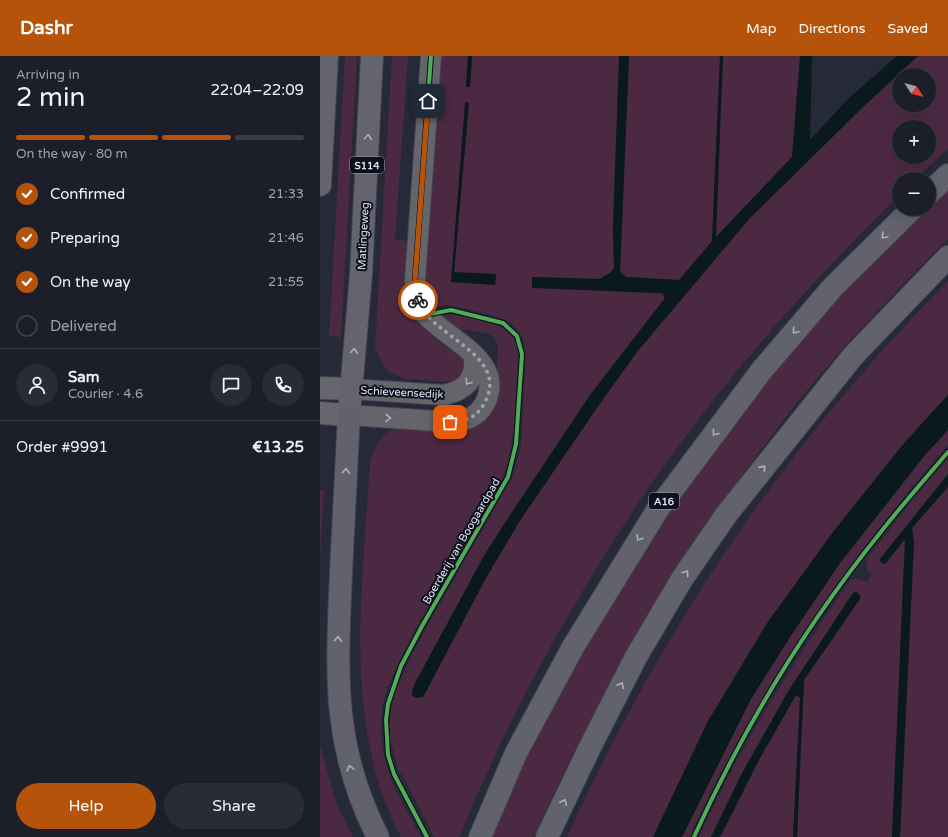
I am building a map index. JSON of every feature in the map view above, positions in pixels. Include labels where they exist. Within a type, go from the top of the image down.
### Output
[{"type":"highway","points":[[320,185],[327,56]]},
{"type":"highway","name":"Matlingeweg","points":[[349,415],[361,274],[372,56]]},
{"type":"highway","points":[[936,187],[948,176]]},
{"type":"highway","name":"A16","points":[[480,837],[516,753],[572,647],[658,508],[767,364],[833,287],[905,216]]},
{"type":"highway","points":[[548,837],[590,747],[636,657],[682,579],[717,528],[853,356],[948,257]]},
{"type":"highway","points":[[349,415],[337,679],[344,744],[351,772],[363,805],[378,837]]},
{"type":"main road","points":[[320,388],[351,389]]},
{"type":"main road","points":[[320,413],[349,415]]},
{"type":"street","points":[[349,415],[450,422],[469,420],[477,414],[488,396],[490,384],[489,375],[484,366],[425,314],[416,293],[415,280],[431,56]]},
{"type":"street","name":"Schieveensedijk","points":[[351,389],[444,395],[457,392],[466,386],[472,378],[474,356]]},
{"type":"shaded area","points":[[345,56],[357,56],[341,337],[329,336]]},
{"type":"shaded area","points":[[392,56],[408,56],[395,240],[410,241],[411,286],[418,318],[431,335],[462,358],[465,366],[462,374],[456,380],[448,382],[405,379],[390,372],[383,365],[375,348]]},
{"type":"shaded area","points":[[437,56],[468,56],[466,86],[470,87],[472,56],[619,56],[613,227],[614,268],[601,279],[533,277],[532,287],[663,294],[665,298],[590,395],[485,554],[415,683],[412,696],[417,698],[423,697],[486,578],[519,522],[637,352],[750,218],[892,80],[892,112],[936,112],[936,68],[905,68],[918,56],[948,56],[948,149],[936,160],[936,120],[892,120],[892,164],[932,164],[923,172],[892,172],[892,202],[809,288],[751,353],[671,456],[610,546],[554,640],[504,738],[459,837],[434,837],[402,774],[400,775],[390,740],[390,717],[394,695],[409,660],[512,478],[521,446],[526,356],[522,336],[511,323],[503,319],[486,313],[456,306],[447,305],[430,308],[422,286]],"holes":[[[469,103],[454,273],[496,274],[495,285],[451,281]]]},
{"type":"shaded area","points":[[468,56],[472,56],[470,87],[466,87]]},
{"type":"shaded area","points":[[619,56],[629,56],[620,272],[626,277],[679,280],[712,241],[720,56],[723,56],[716,237],[792,157],[800,56],[812,56],[810,140],[848,99],[897,56],[918,56],[905,68],[892,68],[892,80],[750,218],[637,352],[519,522],[486,578],[423,697],[417,698],[412,696],[415,683],[485,554],[590,395],[665,298],[662,293],[532,288],[532,277],[600,279],[611,272],[614,268],[613,227]]},
{"type":"shaded area","points":[[629,56],[720,56],[712,241],[679,280],[626,277],[620,272]]},
{"type":"shaded area","points":[[723,56],[800,56],[792,157],[715,238]]},
{"type":"shaded area","points":[[465,102],[469,103],[454,272],[496,274],[495,285],[451,282]]},
{"type":"shaded area","points":[[948,189],[948,239],[870,319],[814,382],[757,454],[720,506],[651,612],[619,667],[560,779],[534,837],[491,837],[525,761],[587,642],[625,578],[674,504],[719,442],[787,357],[848,288],[921,216],[936,216],[936,201]]},
{"type":"shaded area","points":[[948,281],[948,395],[905,442],[833,532],[708,721],[653,837],[567,837],[604,760],[644,685],[687,612],[732,542],[781,474],[833,408],[889,343]]},
{"type":"shaded area","points":[[449,314],[492,323],[510,334],[515,343],[518,354],[513,438],[510,454],[499,486],[435,593],[415,630],[394,673],[384,700],[381,719],[381,732],[385,762],[399,795],[421,837],[401,837],[382,793],[370,748],[363,701],[360,654],[361,606],[370,462],[377,444],[394,428],[426,426],[495,397],[498,346],[496,341],[492,336],[486,333],[453,328],[441,317]]},
{"type":"shaded area","points":[[948,395],[948,430],[925,455],[840,563],[792,634],[751,699],[682,837],[653,837],[708,721],[767,623],[833,532],[905,442]]},
{"type":"shaded area","points":[[948,430],[948,445],[873,536],[838,583],[805,632],[773,681],[743,732],[689,837],[682,837],[751,699],[792,634],[840,563],[925,455]]},
{"type":"shaded area","points":[[948,459],[948,474],[880,559],[885,564],[906,538],[892,837],[797,837],[804,680],[859,593],[856,592],[853,593],[789,690],[742,773],[711,837],[699,837],[749,738],[807,644],[848,583],[857,579],[867,582],[872,574],[867,570],[866,560],[913,499]]},
{"type":"shaded area","points":[[948,474],[948,487],[912,528],[914,542],[900,837],[892,837],[905,539],[885,564],[881,563],[880,559]]},
{"type":"shaded area","points":[[948,487],[948,837],[900,837],[914,542],[912,528]]},
{"type":"shaded area","points":[[320,490],[324,490],[320,558]]},
{"type":"shaded area","points":[[856,592],[860,595],[860,599],[804,680],[797,837],[793,837],[800,698],[796,695],[760,758],[720,837],[711,837],[742,773],[789,690],[853,593]]},
{"type":"shaded area","points":[[796,695],[800,698],[793,837],[720,837],[760,758]]},
{"type":"shaded area","points":[[320,745],[337,805],[353,837],[320,837]]},
{"type":"cycle path","name":"Boerderij van Boogaardpad","points":[[427,837],[394,774],[388,755],[386,720],[388,704],[401,666],[422,626],[508,477],[516,444],[522,354],[517,336],[503,323],[451,310],[425,315],[416,293],[415,280],[431,56]]},
{"type":"cycle path","points":[[694,837],[733,757],[778,679],[802,641],[827,604],[880,533],[948,452]]},
{"type":"way so far","points":[[418,300],[425,314],[465,347],[484,366],[489,375],[490,384],[488,396],[477,414],[469,420],[450,422]]},
{"type":"route","points":[[418,300],[415,280],[428,101]]}]
